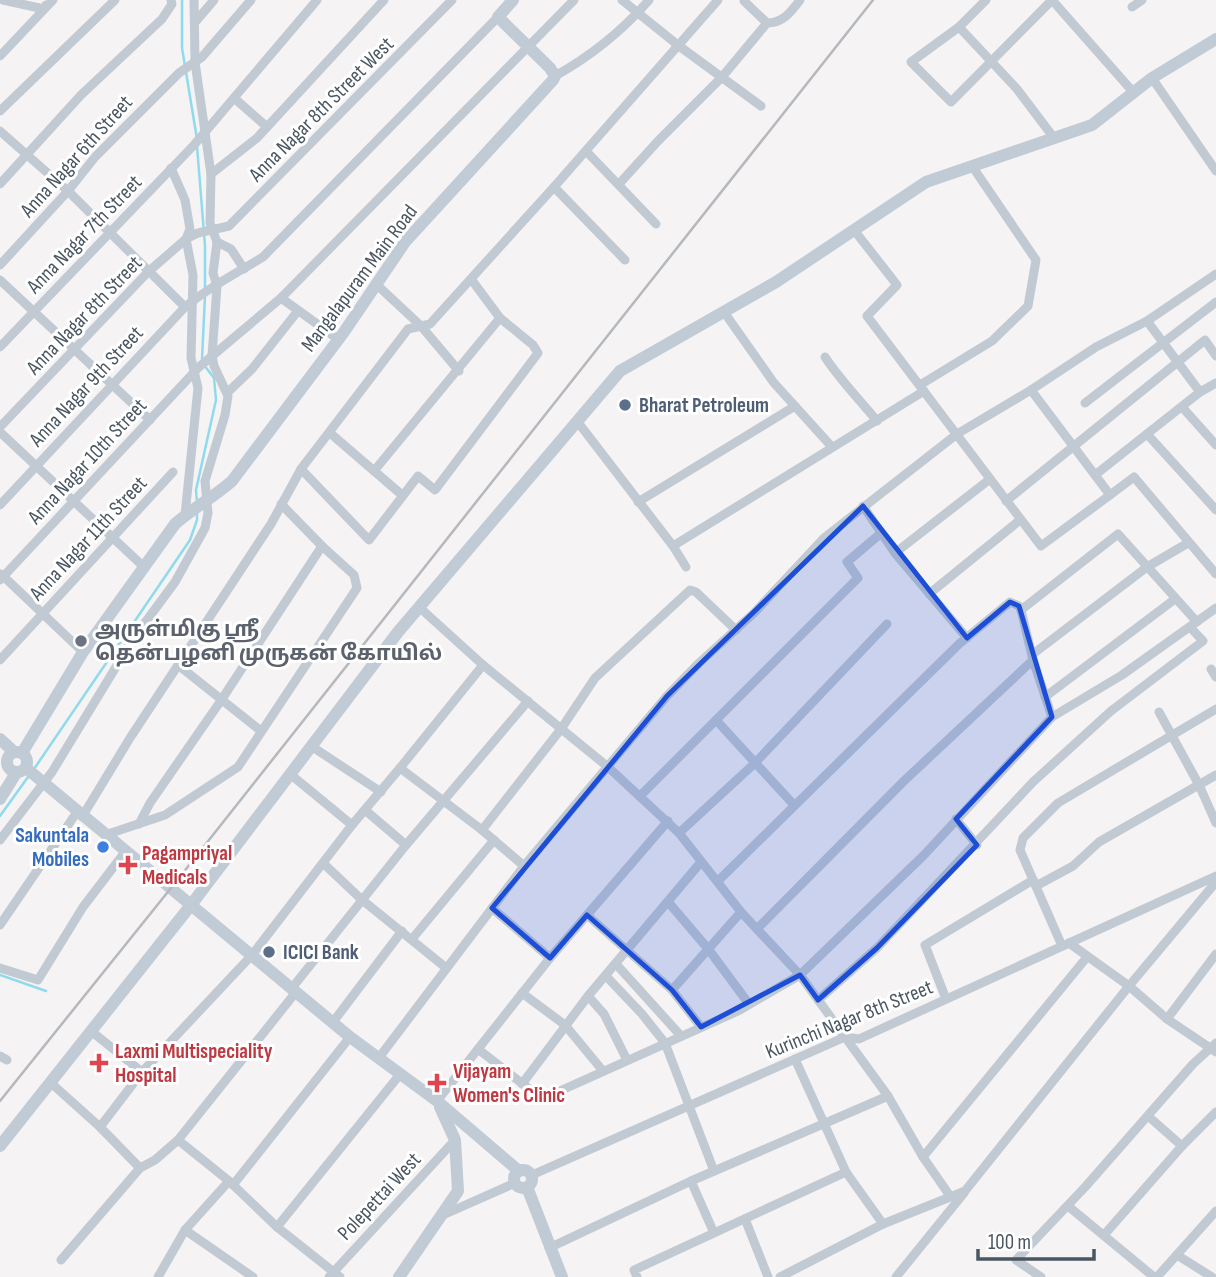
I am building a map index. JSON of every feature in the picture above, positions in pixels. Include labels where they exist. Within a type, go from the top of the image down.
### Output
[{"type":"street","points":[[3,0],[46,5]]},
{"type":"street","points":[[0,56],[53,0]]},
{"type":"street","points":[[0,111],[115,0]]},
{"type":"street","points":[[194,0],[192,64],[199,139],[211,174],[210,223],[206,232],[231,249],[244,269]]},
{"type":"street","points":[[195,21],[214,0]]},
{"type":"street","name":"Anna Nagar 6th Street","points":[[0,265],[68,191],[95,157],[179,73],[192,64],[251,0]]},
{"type":"street","name":"Anna Nagar 7th Street","points":[[0,347],[199,139],[317,0]]},
{"type":"street","points":[[211,174],[247,148],[384,0]]},
{"type":"street","name":"Anna Nagar 8th Street West","points":[[206,232],[229,226],[452,0]]},
{"type":"street","points":[[513,0],[498,17],[555,76],[591,53],[639,12],[649,0]]},
{"type":"street","name":"Anna Nagar 10th Street","points":[[1,577],[203,364],[281,298],[574,0]]},
{"type":"street","points":[[622,0],[761,106]]},
{"type":"street","points":[[0,925],[80,814],[271,524],[302,469],[408,329],[430,324],[718,0]]},
{"type":"street","points":[[744,0],[767,23],[776,23],[789,14],[800,0]]},
{"type":"street","points":[[986,0],[958,27],[911,62],[951,102],[1052,0],[1134,93]]},
{"type":"street","points":[[1132,7],[1142,0]]},
{"type":"street","points":[[0,184],[81,95],[162,19],[171,2]]},
{"type":"street","name":"Anna Nagar 9th Street","points":[[0,505],[192,300],[263,257],[498,17]]},
{"type":"street","points":[[619,184],[722,77],[767,23]]},
{"type":"street","points":[[958,27],[1017,89],[1054,138]]},
{"type":"street","points":[[0,1146],[191,905],[419,607],[620,371],[776,282],[926,182],[1092,125],[1152,78],[1216,38]]},
{"type":"street","name":"Mangalapuram Main Road","points":[[20,766],[83,652],[175,524],[232,481],[338,339],[405,242],[555,76]]},
{"type":"street","points":[[1152,78],[1216,172]]},
{"type":"street","points":[[234,98],[267,127]]},
{"type":"street","points":[[0,131],[68,191],[148,272],[192,300]]},
{"type":"street","points":[[586,151],[656,224]]},
{"type":"street","points":[[673,546],[877,421],[992,341],[1028,306],[1036,260],[972,166]]},
{"type":"street","points":[[172,168],[185,200],[190,229],[186,239],[193,275],[191,358],[214,366],[227,393],[225,415],[196,507]]},
{"type":"street","points":[[554,187],[625,260]]},
{"type":"street","points":[[854,230],[897,285],[867,316],[1041,546],[1134,477],[1216,574]]},
{"type":"street","name":"Anna Nagar 8th Street","points":[[0,430],[148,272],[186,239],[206,232]]},
{"type":"street","points":[[0,799],[20,766],[133,639],[175,582],[205,528],[196,507],[198,402],[217,242]]},
{"type":"street","points":[[378,1059],[524,866],[667,696],[736,630],[824,538],[957,434],[1096,347],[1147,320],[1216,274]]},
{"type":"street","points":[[302,469],[369,540],[418,476],[435,490],[538,353],[533,345],[500,318],[471,279]]},
{"type":"street","points":[[0,280],[149,420]]},
{"type":"street","points":[[376,284],[421,326],[459,371]]},
{"type":"street","points":[[281,298],[338,339]]},
{"type":"street","points":[[1085,403],[1216,302]]},
{"type":"street","points":[[227,393],[252,369],[298,312]]},
{"type":"street","points":[[724,312],[774,383],[832,447]]},
{"type":"street","points":[[374,471],[500,318]]},
{"type":"street","points":[[1147,320],[1200,392]]},
{"type":"street","points":[[1006,501],[1205,340],[1216,356]]},
{"type":"street","points":[[825,358],[877,421]]},
{"type":"street","points":[[1095,475],[1200,392],[1216,383]]},
{"type":"street","points":[[1031,390],[1110,495]]},
{"type":"street","points":[[638,502],[795,406]]},
{"type":"street","points":[[1182,407],[1216,445]]},
{"type":"street","points":[[577,421],[686,566]]},
{"type":"street","points":[[0,430],[145,568]]},
{"type":"street","points":[[330,433],[402,495]]},
{"type":"street","points":[[1147,434],[1216,510]]},
{"type":"street","name":"Anna Nagar 11th Street","points":[[0,660],[173,472]]},
{"type":"street","points":[[895,553],[990,480]]},
{"type":"street","points":[[105,835],[165,815],[228,774],[244,759],[357,588],[354,575],[322,547],[281,504]]},
{"type":"street","points":[[863,506],[880,534],[967,638]]},
{"type":"street","points":[[929,594],[1020,520]]},
{"type":"street","points":[[640,796],[858,578],[847,562],[880,534]]},
{"type":"street","points":[[818,1000],[877,948],[1034,782],[1111,711],[1203,640],[1175,599],[1118,534],[1021,610]]},
{"type":"street","points":[[757,929],[904,781],[1033,657],[1147,567],[1188,543]]},
{"type":"street","points":[[139,824],[150,803],[322,547]]},
{"type":"street","points":[[1,577],[83,652]]},
{"type":"street","points":[[482,830],[561,729],[595,678],[690,590],[696,592],[736,630]]},
{"type":"street","points":[[1045,697],[1175,599]]},
{"type":"street","points":[[718,881],[967,638],[1010,602],[1021,610],[1052,717]]},
{"type":"street","points":[[419,607],[483,665],[608,767],[679,833],[741,912],[800,975],[888,1096],[923,1157],[950,1196]]},
{"type":"street","points":[[478,1049],[541,1100],[749,1004],[800,975],[924,855],[1052,717],[1122,675],[1216,608]]},
{"type":"street","points":[[679,833],[754,764],[887,624]]},
{"type":"street","points":[[178,665],[261,731]]},
{"type":"street","points":[[100,1127],[142,1072],[252,955],[352,825],[483,665]]},
{"type":"street","points":[[61,1260],[141,1168],[178,1140],[361,899],[528,701]]},
{"type":"street","points":[[1041,1277],[1016,1260],[1149,1116],[1193,1063],[1214,1048],[1167,1019],[1129,986],[1065,944],[1034,883],[1020,844],[1058,803],[1216,709]]},
{"type":"street","points":[[1158,712],[1199,785],[1216,823]]},
{"type":"street","points":[[716,720],[794,805]]},
{"type":"street","points":[[0,739],[20,766],[350,1037],[436,1101],[523,1179],[562,1277]]},
{"type":"street","points":[[311,746],[380,792]]},
{"type":"street","points":[[0,780],[20,766]]},
{"type":"street","points":[[0,840],[20,766]]},
{"type":"street","points":[[400,768],[482,830],[524,866]]},
{"type":"street","points":[[290,774],[352,825]]},
{"type":"street","points":[[947,999],[925,945],[1034,883],[1073,866],[1099,842],[1216,775]]},
{"type":"street","points":[[365,810],[406,845]]},
{"type":"street","points":[[956,819],[977,845]]},
{"type":"street","points":[[436,1101],[550,958],[668,821]]},
{"type":"street","points":[[412,939],[494,840]]},
{"type":"street","points":[[0,968],[38,980],[83,907],[125,852]]},
{"type":"street","points":[[522,1084],[588,996],[701,862]]},
{"type":"street","points":[[323,863],[361,899],[446,967]]},
{"type":"street","name":"Kurinchi Nagar 8th Street","points":[[443,1215],[845,1037],[859,1039],[1216,876]]},
{"type":"street","points":[[896,1277],[1129,986],[1216,882]]},
{"type":"street","points":[[669,903],[709,950],[749,1004]]},
{"type":"street","points":[[492,908],[550,958]]},
{"type":"street","points":[[672,990],[741,912]]},
{"type":"street","points":[[587,915],[672,990],[701,1027]]},
{"type":"street","points":[[333,1022],[402,931]]},
{"type":"street","points":[[1167,1019],[1216,954]]},
{"type":"street","points":[[923,1157],[1087,957]]},
{"type":"street","points":[[616,964],[681,1036]]},
{"type":"street","points":[[606,976],[665,1043],[713,1171]]},
{"type":"street","points":[[522,993],[565,1025],[603,1071]]},
{"type":"street","points":[[588,996],[604,1014],[627,1060]]},
{"type":"street","points":[[91,1031],[142,1072]]},
{"type":"street","points":[[162,1275],[185,1230],[231,1183],[350,1037]]},
{"type":"street","points":[[795,1059],[846,1172],[883,1224]]},
{"type":"street","points":[[277,1227],[401,1073]]},
{"type":"street","points":[[51,1083],[141,1168]]},
{"type":"street","points":[[550,1248],[713,1171],[888,1096]]},
{"type":"street","points":[[399,1277],[458,1191],[455,1140],[436,1101]]},
{"type":"street","points":[[1104,1236],[1182,1146],[1216,1112]]},
{"type":"street","points":[[1149,1116],[1182,1146]]},
{"type":"street","points":[[178,1140],[231,1183],[277,1227],[334,1275]]},
{"type":"street","name":"Polepettai West","points":[[334,1275],[455,1140]]},
{"type":"street","points":[[637,1277],[635,1270],[846,1172]]},
{"type":"street","points":[[691,1181],[714,1233]]},
{"type":"street","points":[[780,1277],[883,1224],[965,1191]]},
{"type":"street","points":[[1068,1206],[1156,1277],[1216,1211]]},
{"type":"street","points":[[745,1219],[768,1277]]},
{"type":"street","points":[[185,1230],[253,1277]]},
{"type":"street","points":[[1177,1255],[1212,1277]]},
{"type":"highlighted area","points":[[863,506],[967,638],[1010,602],[1019,606],[1052,717],[956,819],[977,845],[877,948],[818,1000],[800,975],[701,1027],[672,990],[587,915],[550,958],[492,908],[667,696]]},
{"type":"waterway","points":[[182,0],[182,48],[197,139]]},
{"type":"waterway","points":[[197,146],[205,246],[205,289]]},
{"type":"waterway","points":[[202,359],[205,296]]},
{"type":"waterway","points":[[197,503],[196,490],[216,400],[214,378],[204,365]]},
{"type":"waterway","points":[[34,769],[190,540],[197,513]]},
{"type":"waterway","points":[[0,816],[28,777]]},
{"type":"waterway","points":[[0,975],[46,991]]},
{"type":"railway","points":[[0,1101],[873,0]]},
{"type":"place","name":"Bharat Petroleum","points":[[625,405]]},
{"type":"place","name":"அருள்மிகு ஶ்ரீ தென்பழனி முருகன் கோயில்","points":[[81,641]]},
{"type":"place","name":"Sakuntala Mobiles","points":[[103,847]]},
{"type":"place","name":"Pagampriyal Medicals","points":[[128,865]]},
{"type":"place","name":"ICICI Bank","points":[[269,952]]},
{"type":"place","name":"Laxmi Multispeciality Hospital","points":[[99,1063]]},
{"type":"place","name":"Vijayam Women's Clinic","points":[[437,1083]]}]
